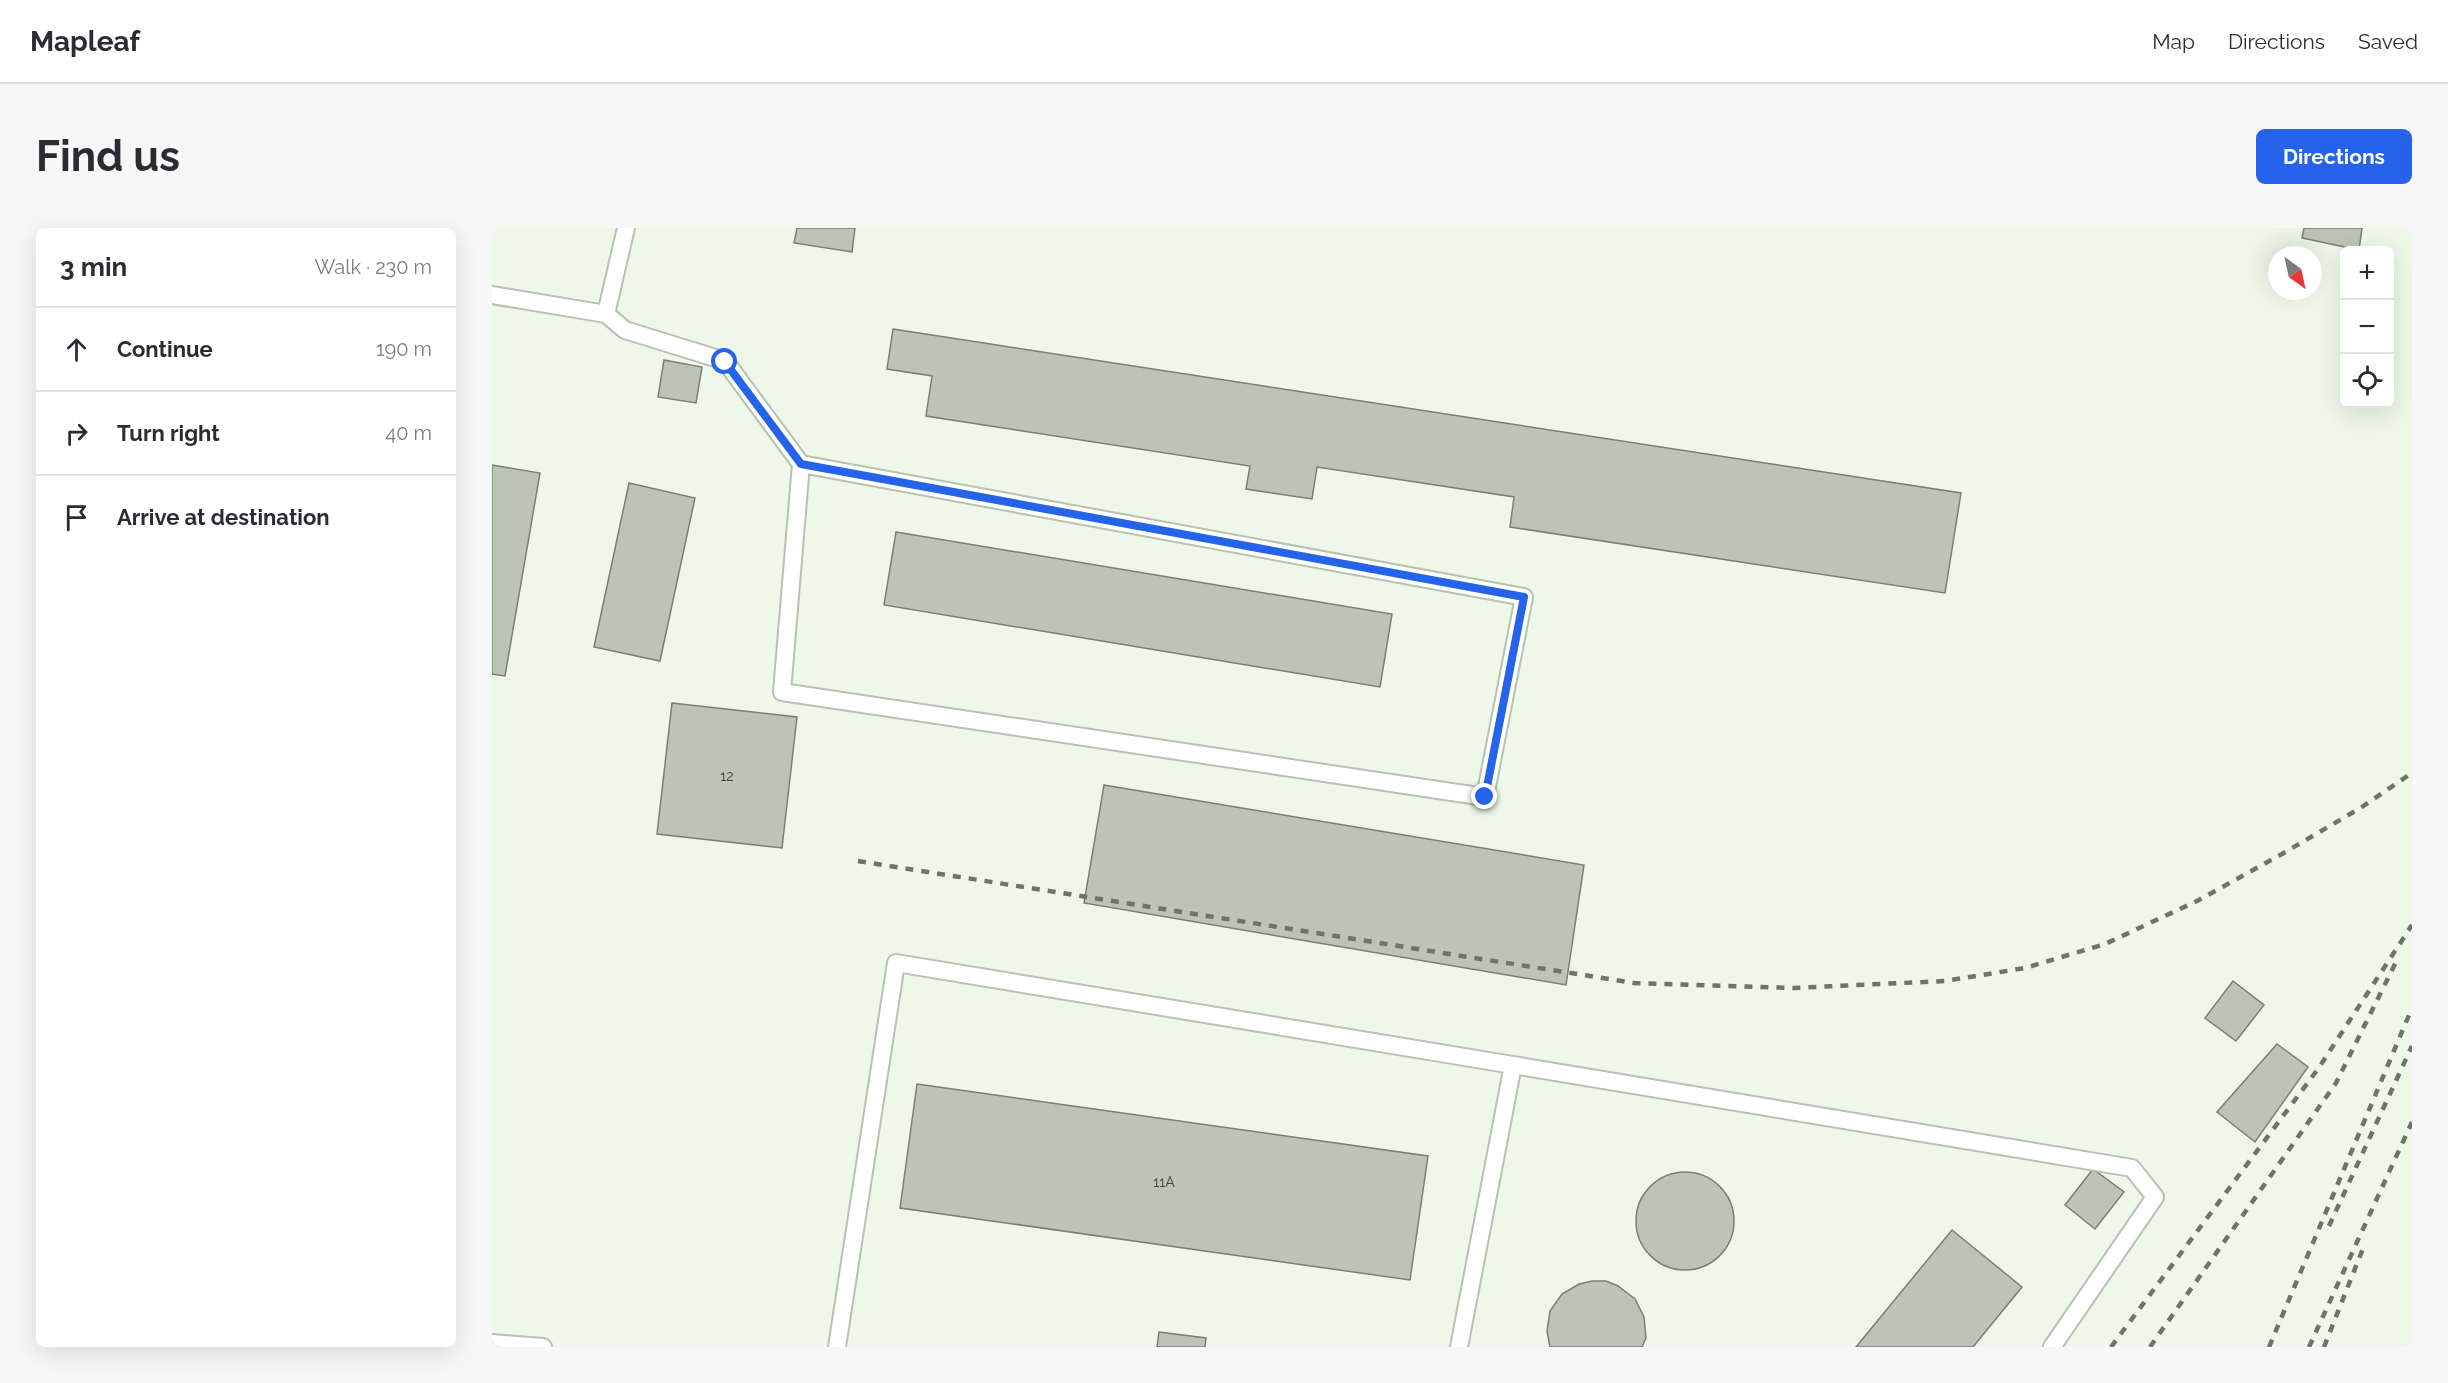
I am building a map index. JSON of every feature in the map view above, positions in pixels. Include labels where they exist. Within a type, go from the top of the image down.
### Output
[{"type":"lane","points":[[606,314],[626,228]]},
{"type":"lane","points":[[492,295],[606,314],[625,330],[725,362],[801,464],[782,692],[1485,797],[1524,597],[801,464]]},
{"type":"lane","points":[[837,1347],[896,963],[2132,1168],[2156,1197],[2052,1347]]},
{"type":"lane","points":[[1459,1347],[1513,1065]]},
{"type":"lane","points":[[492,1343],[543,1347]]},
{"type":"building","points":[[797,228],[855,228],[852,252],[794,243]]},
{"type":"building","points":[[2304,228],[2362,228],[2360,246],[2340,246],[2302,238]]},
{"type":"building","points":[[893,329],[1961,493],[1945,593],[1510,527],[1514,497],[1317,467],[1312,499],[1246,489],[1250,466],[926,416],[932,376],[887,369]]},
{"type":"building","points":[[664,360],[702,367],[696,403],[658,397]]},
{"type":"building","points":[[492,465],[540,473],[505,676],[492,674]]},
{"type":"building","points":[[629,483],[695,498],[660,661],[594,647]]},
{"type":"building","points":[[896,532],[1392,614],[1380,687],[884,605]]},
{"type":"building","points":[[672,703],[797,717],[782,848],[657,834]]},
{"type":"building","points":[[1104,785],[1584,865],[1566,985],[1084,903]]},
{"type":"building","points":[[2233,981],[2264,1005],[2236,1041],[2205,1018]]},
{"type":"building","points":[[2277,1044],[2308,1067],[2255,1142],[2217,1112]]},
{"type":"building","points":[[917,1084],[1428,1156],[1410,1280],[900,1208]]},
{"type":"building","points":[[2093,1169],[2124,1192],[2095,1229],[2065,1205]]},
{"type":"building","points":[[1685,1172],[1704,1175],[1720,1186],[1731,1202],[1734,1221],[1731,1240],[1720,1256],[1704,1267],[1685,1270],[1666,1267],[1650,1256],[1639,1240],[1636,1221],[1639,1202],[1650,1186],[1666,1175]]},
{"type":"building","points":[[1952,1230],[2022,1287],[1973,1347],[1856,1347]]},
{"type":"building","points":[[1606,1281],[1618,1286],[1635,1299],[1644,1317],[1646,1338],[1642,1347],[1550,1347],[1547,1331],[1550,1311],[1562,1294],[1579,1284]]},
{"type":"building","points":[[1159,1332],[1206,1338],[1205,1347],[1157,1347]]},
{"type":"railway","points":[[858,861],[1634,983],[1793,988],[1945,981],[2025,968],[2105,944],[2197,901],[2282,854],[2362,807],[2412,773]]},
{"type":"railway","points":[[2111,1347],[2318,1069],[2412,925]]},
{"type":"railway","points":[[2150,1347],[2336,1083],[2397,960]]},
{"type":"railway","points":[[2269,1347],[2412,1008]]},
{"type":"railway","points":[[2329,1226],[2412,1046]]},
{"type":"railway","points":[[2309,1347],[2412,1122]]},
{"type":"railway","points":[[2324,1347],[2364,1246]]},
{"type":"route","points":[[725,362],[801,464],[1524,597],[1485,797]]}]
